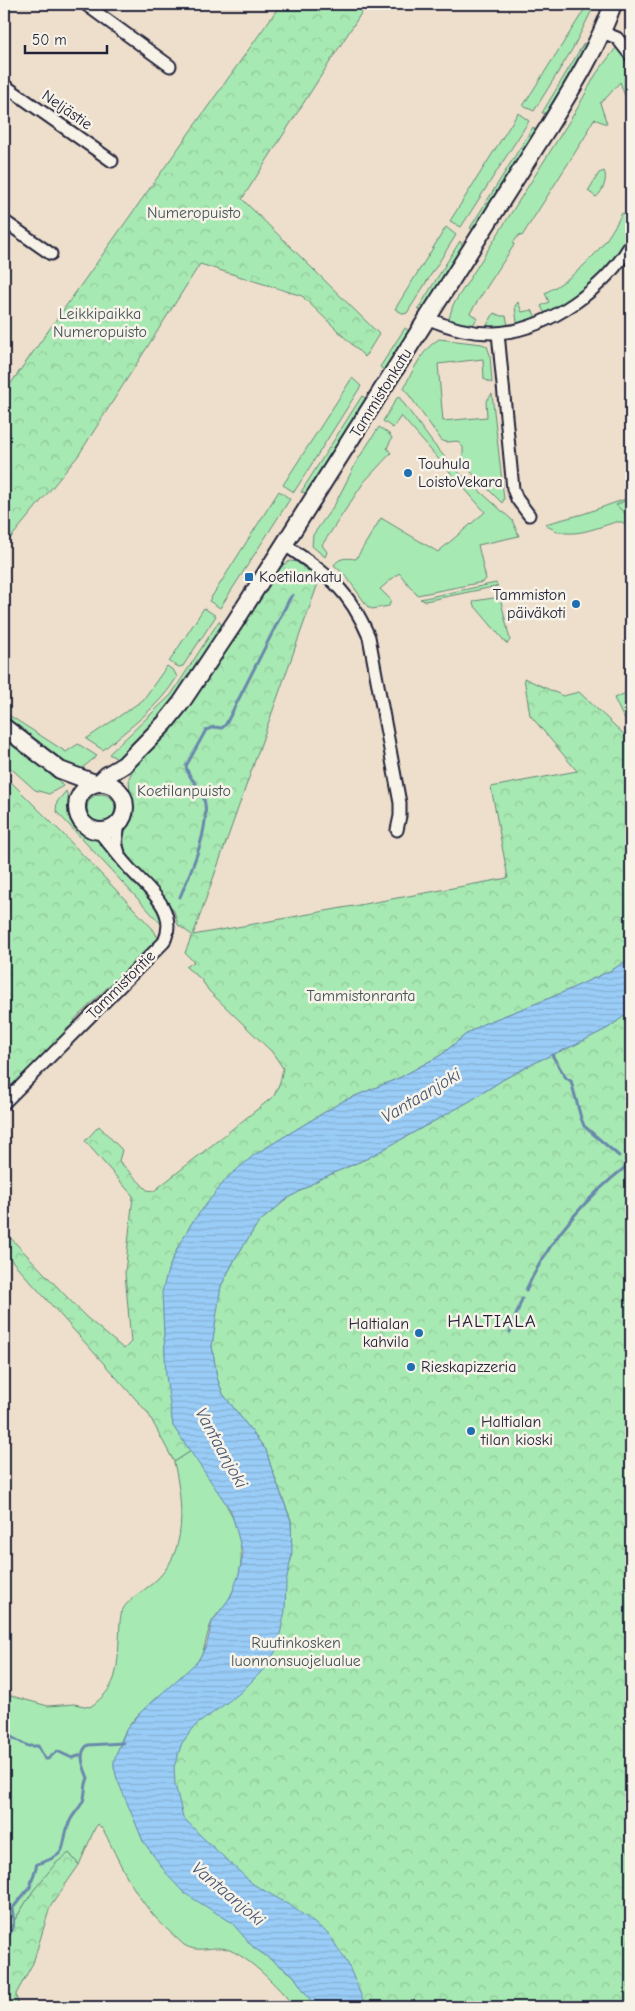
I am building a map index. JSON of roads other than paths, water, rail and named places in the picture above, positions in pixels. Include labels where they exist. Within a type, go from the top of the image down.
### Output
[{"type":"street","points":[[84,4],[170,66]]},
{"type":"street","name":"Tammistonkatu","points":[[97,783],[124,765],[181,704],[285,545],[563,103],[602,32],[614,4]]},
{"type":"street","points":[[602,32],[617,38],[631,56]]},
{"type":"street","name":"Neljästie","points":[[4,85],[112,161]]},
{"type":"street","points":[[4,221],[51,254]]},
{"type":"street","points":[[427,318],[442,325],[463,330],[498,332],[520,328],[550,317],[581,300],[609,275],[631,244]]},
{"type":"street","points":[[498,332],[512,478],[517,498],[529,514]]},
{"type":"street","points":[[285,545],[318,567],[343,590],[361,617],[369,637],[400,804],[397,830]]},
{"type":"street","points":[[4,727],[60,770],[97,783],[109,784],[121,793]]},
{"type":"street","points":[[119,855],[116,843],[119,824],[126,809],[121,793],[124,765]]},
{"type":"street","points":[[60,770],[77,806],[78,815],[82,823],[90,829],[99,832],[108,831],[119,824]]},
{"type":"street","points":[[77,806],[82,792],[97,783]]},
{"type":"street","name":"Tammistontie","points":[[4,1103],[164,942],[169,929],[169,922],[162,902],[127,866],[99,832]]},
{"type":"water","name":"Vantaanjoki","points":[[631,958],[631,1011],[608,1028],[504,1079],[470,1101],[368,1158],[320,1179],[287,1199],[258,1223],[235,1259],[221,1286],[212,1346],[217,1378],[223,1394],[266,1450],[291,1521],[292,1554],[286,1583],[285,1611],[277,1649],[266,1667],[240,1693],[195,1726],[182,1743],[174,1767],[175,1784],[183,1817],[200,1835],[253,1884],[291,1906],[328,1933],[348,1964],[366,2007],[315,2007],[293,1975],[253,1947],[231,1922],[184,1893],[169,1877],[143,1841],[117,1779],[114,1767],[114,1760],[126,1730],[141,1712],[198,1661],[207,1644],[212,1622],[231,1596],[239,1574],[243,1554],[231,1511],[173,1426],[166,1376],[162,1292],[168,1270],[179,1245],[193,1221],[227,1178],[254,1155],[343,1101],[399,1078],[441,1055],[465,1035],[483,1024],[555,996],[612,970]]},
{"type":"waterway","points":[[180,897],[199,847],[205,820],[203,796],[186,766],[206,730],[214,727],[222,728],[226,724],[293,595]]},
{"type":"waterway","points":[[552,1055],[566,1078],[571,1081],[584,1126],[619,1156]]},
{"type":"waterway","points":[[526,1290],[545,1254],[582,1206],[628,1165]]},
{"type":"waterway","points":[[510,1332],[522,1299]]},
{"type":"waterway","points":[[4,1731],[28,1746],[38,1746],[45,1759],[48,1759],[57,1751],[72,1758],[82,1755]]},
{"type":"waterway","points":[[4,1942],[13,1927],[12,1909],[30,1887],[37,1864],[60,1853],[70,1821],[83,1801],[88,1778],[82,1761],[85,1748],[88,1745],[123,1743]]},
{"type":"place","name":"Touhula LoistoVekara","points":[[408,473]]},
{"type":"place","name":"Koetilankatu","points":[[249,577]]},
{"type":"place","name":"Tammiston päiväkoti","points":[[576,604]]},
{"type":"place","name":"Haltialan kahvila","points":[[419,1333]]},
{"type":"place","name":"Rieskapizzeria","points":[[411,1367]]},
{"type":"place","name":"Haltialan tilan kioski","points":[[471,1431]]},
{"type":"district","name":"HALTIALA","points":[[492,1321]]},
{"type":"park label","name":"Numeropuisto","points":[[194,213]]},
{"type":"park label","name":"Leikkipaikka Numeropuisto","points":[[100,323]]},
{"type":"park label","name":"Koetilanpuisto","points":[[184,791]]},
{"type":"park label","name":"Tammistonranta","points":[[361,996]]},
{"type":"park label","name":"Ruutinkosken luonnonsuojelualue","points":[[296,1652]]}]
